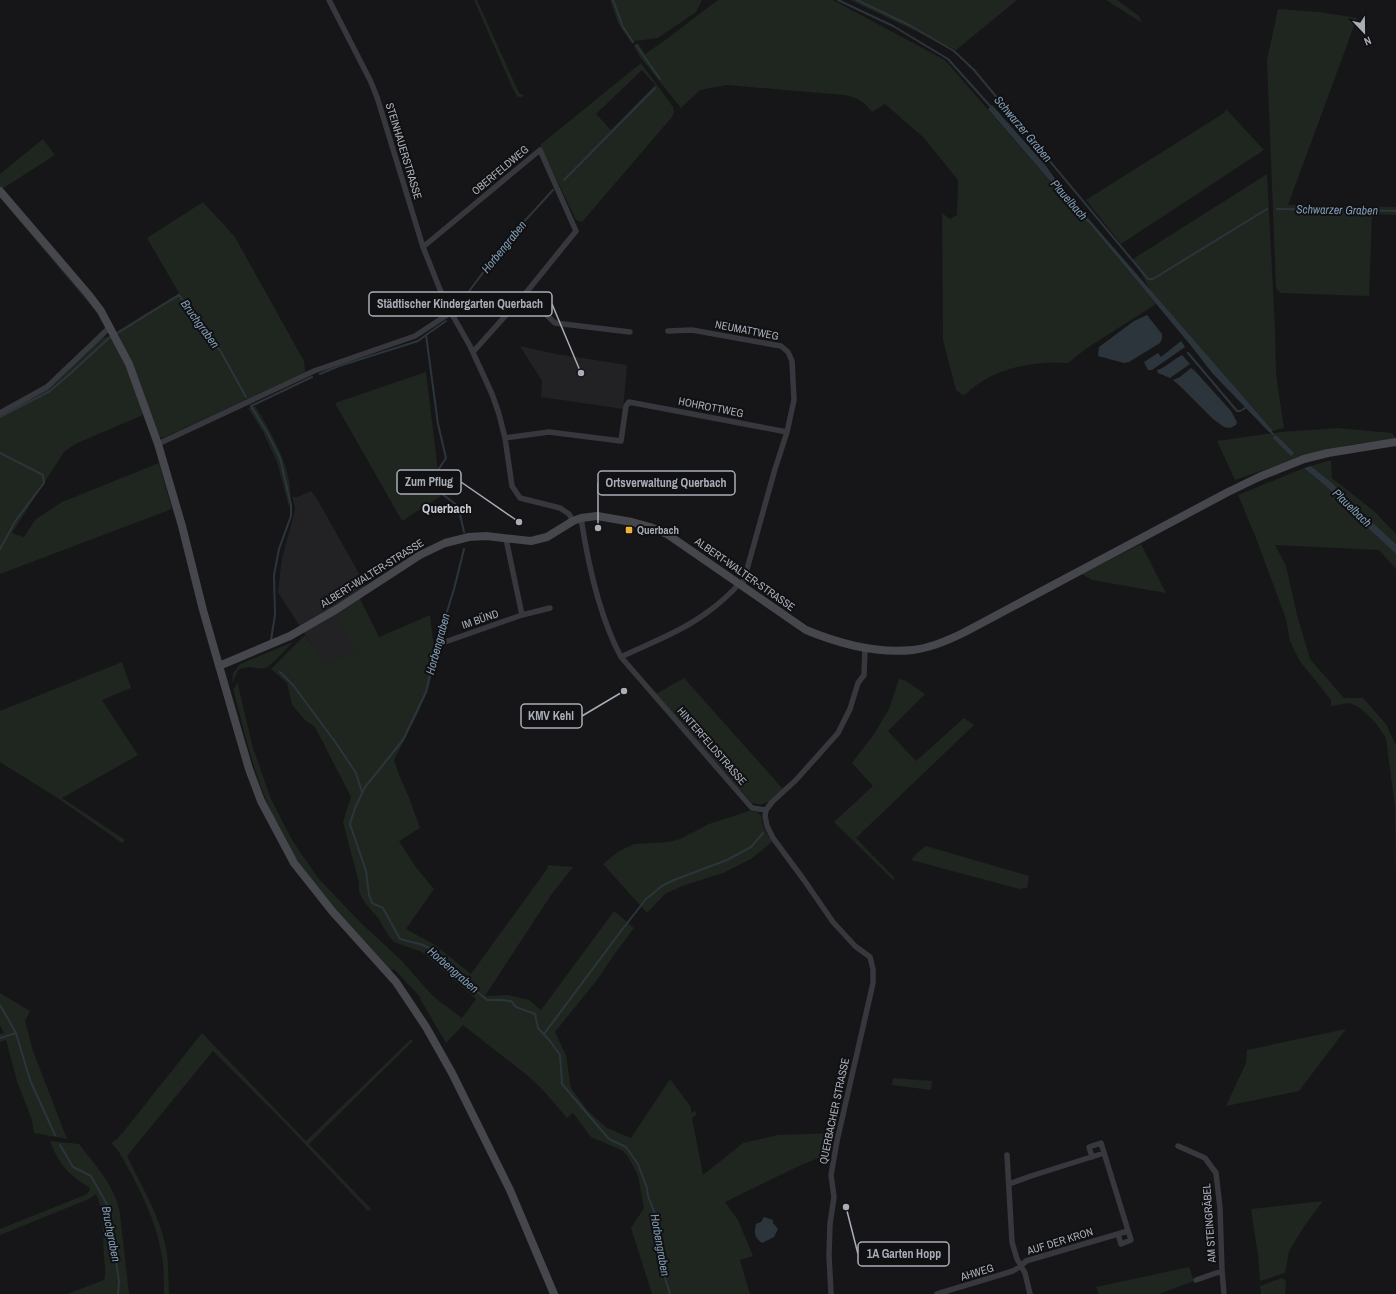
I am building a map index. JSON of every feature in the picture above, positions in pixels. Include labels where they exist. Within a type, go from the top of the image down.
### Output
[{"type":"street","name":"STEINHAUERSTRASSE","points":[[329,0],[373,86],[423,247],[450,313],[473,352],[492,394],[505,438],[512,486],[520,498],[560,508],[569,514],[573,521]]},
{"type":"street","name":"OBERFELDWEG","points":[[423,247],[540,150],[576,231],[525,294]]},
{"type":"street","points":[[0,190],[101,311],[129,364],[158,444],[249,769],[261,801],[278,835],[294,863],[332,911],[396,982],[426,1027],[452,1073],[510,1190],[554,1294]]},
{"type":"street","points":[[473,352],[525,294],[555,323],[630,332]]},
{"type":"street","points":[[158,444],[314,371],[415,336],[450,313]]},
{"type":"street","points":[[0,413],[47,387],[110,327]]},
{"type":"street","name":"NEUMATTWEG","points":[[668,331],[692,330],[781,346],[785,349],[792,361],[794,400],[787,432]]},
{"type":"street","name":"HOHROTTWEG","points":[[505,438],[549,432],[622,441],[626,406],[629,402],[787,432]]},
{"type":"street","points":[[621,657],[683,627],[708,612],[741,585],[787,432]]},
{"type":"street","name":"ALBERT-WALTER-STRASSE","points":[[219,666],[290,636],[420,555],[445,543],[469,537],[486,536],[531,541],[547,537],[573,521],[597,516],[632,522],[668,534],[806,630],[829,639],[865,649],[897,651],[914,650],[947,640],[985,622],[1259,477],[1304,459],[1335,452],[1396,442]]},
{"type":"street","name":"HINTERFELDSTRASSE","points":[[582,518],[587,550],[596,589],[613,642],[621,657],[752,808],[766,810]]},
{"type":"street","points":[[506,539],[522,616]]},
{"type":"street","name":"IM BÜND","points":[[445,642],[488,626],[550,608]]},
{"type":"street","points":[[766,810],[772,802],[796,780],[838,733],[850,709],[858,683],[864,676],[865,649]]},
{"type":"street","name":"QUERBACHER STRASSE","points":[[766,810],[765,820],[773,838],[833,922],[854,946],[870,957],[873,969],[873,983],[837,1141],[831,1175],[834,1197],[830,1224],[830,1294]]},
{"type":"street","points":[[1092,1157],[1089,1147],[1101,1143],[1131,1240],[1121,1244],[1118,1234]]},
{"type":"street","name":"AM STEINGRÄBEL","points":[[1178,1146],[1205,1158],[1216,1173],[1220,1208],[1224,1294]]},
{"type":"street","points":[[1009,1184],[1104,1153]]},
{"type":"street","name":"AUF DER KRON","points":[[1007,1155],[1012,1242],[1017,1259],[1021,1266],[1026,1261],[1128,1231]]},
{"type":"street","points":[[1021,1266],[1026,1273],[1030,1294]]},
{"type":"street","name":"AHWEG","points":[[937,1294],[1013,1271],[1021,1266]]},
{"type":"street","name":"AM STEINGRÄBEL","points":[[1196,1280],[1222,1271]]},
{"type":"shaded area","points":[[474,0],[477,0],[519,93],[524,95],[521,98],[520,96],[518,98],[513,89]]},
{"type":"shaded area","points":[[610,0],[702,0],[696,12],[658,38],[635,41],[632,44],[618,23]]},
{"type":"shaded area","points":[[718,0],[833,0],[945,60],[1082,218],[1089,223],[1156,304],[1087,348],[1068,363],[1041,363],[1013,368],[987,379],[975,386],[965,395],[961,394],[956,390],[943,340],[942,213],[950,219],[957,215],[958,180],[924,138],[885,104],[872,112],[860,100],[844,95],[727,85],[700,90],[681,108],[640,57],[634,46],[638,43],[645,54]]},
{"type":"shaded area","points":[[850,0],[1017,0],[956,50]]},
{"type":"shaded area","points":[[1106,0],[1117,0],[1139,16],[1142,23]]},
{"type":"shaded area","points":[[1278,9],[1319,12],[1357,18],[1288,205],[1396,207],[1396,215],[1372,214],[1369,296],[1280,293],[1276,288],[1267,60]]},
{"type":"shaded area","points":[[641,63],[673,107],[674,112],[672,117],[582,222],[576,220],[540,145]],"holes":[[[642,70],[655,85],[611,130],[596,114]]]},
{"type":"shaded area","points":[[1226,109],[1264,150],[1121,244],[1086,200],[1224,113]]},
{"type":"shaded area","points":[[43,139],[55,155],[2,189],[0,187],[0,174]]},
{"type":"shaded area","points":[[1267,174],[1276,374],[1284,428],[1273,431],[1151,291],[1133,259]]},
{"type":"shaded area","points":[[0,193],[105,321],[106,330],[96,312],[0,198]]},
{"type":"shaded area","points":[[203,202],[235,237],[304,361],[305,372],[163,438],[159,437],[117,331],[179,293],[147,238]]},
{"type":"shaded area","points":[[107,336],[113,339],[129,373],[143,415],[75,444],[64,452],[12,533],[24,537],[35,520],[62,502],[159,463],[172,509],[0,574],[0,415],[44,392],[100,339]]},
{"type":"shaded area","points":[[520,346],[556,354],[627,365],[623,409],[541,397],[542,381]]},
{"type":"shaded area","points":[[426,372],[441,496],[402,521],[335,403]]},
{"type":"shaded area","points":[[255,406],[275,441],[286,468],[290,495],[289,507],[277,462],[263,432],[248,408]]},
{"type":"shaded area","points":[[1337,428],[1392,433],[1395,437],[1393,439],[1349,445],[1314,453],[1235,480],[1217,441],[1281,432]]},
{"type":"shaded area","points":[[1331,460],[1332,478],[1375,512],[1396,534],[1396,544],[1332,483],[1311,466]]},
{"type":"shaded area","points":[[1304,468],[1328,488],[1356,517],[1396,554],[1396,569],[1379,550],[1275,545],[1286,566],[1297,615],[1310,659],[1344,698],[1363,698],[1386,724],[1396,745],[1396,879],[1395,807],[1386,738],[1375,722],[1360,708],[1350,703],[1331,706],[1331,700],[1299,660],[1290,641],[1286,619],[1256,538],[1238,495]]},
{"type":"shaded area","points":[[311,491],[365,584],[360,599],[356,650],[326,667],[278,592],[282,558],[295,507],[292,497],[297,497]]},
{"type":"shaded area","points":[[1141,544],[1166,593],[1092,580],[1082,574]]},
{"type":"shaded area","points":[[360,599],[379,637],[430,615],[433,640],[437,655],[429,687],[418,713],[394,760],[420,828],[399,841],[415,866],[434,889],[406,929],[435,945],[471,974],[547,869],[548,865],[573,867],[551,895],[485,996],[508,995],[529,1000],[541,1010],[614,911],[634,928],[597,980],[555,1032],[566,1055],[571,1088],[588,1111],[607,1128],[631,1138],[670,1079],[691,1107],[691,1113],[695,1111],[697,1114],[692,1118],[703,1175],[743,1143],[778,1135],[836,1133],[831,1153],[801,1165],[725,1202],[738,1220],[753,1256],[740,1260],[750,1294],[652,1294],[631,1228],[644,1208],[638,1176],[629,1158],[623,1151],[591,1137],[573,1113],[567,1118],[542,1089],[528,1076],[463,1025],[446,1043],[420,999],[421,998],[394,969],[390,971],[329,903],[301,866],[289,847],[270,810],[257,776],[233,688],[236,687],[237,681],[253,748],[271,799],[292,840],[318,878],[360,922],[401,960],[432,995],[462,1018],[476,999],[422,952],[394,942],[386,932],[379,919],[365,903],[359,892],[359,883],[343,822],[351,797],[315,727],[305,720],[292,705],[287,683],[271,669],[305,635],[326,666],[355,650],[336,617]]},
{"type":"shaded area","points":[[293,642],[268,667],[246,667],[238,670],[232,684],[233,673],[240,664]]},
{"type":"shaded area","points":[[122,662],[131,688],[102,700],[138,755],[62,798],[125,840],[122,843],[59,799],[0,762],[0,711]]},
{"type":"shaded area","points":[[684,678],[783,789],[769,801],[762,804],[752,803],[656,694]]},
{"type":"shaded area","points":[[899,679],[906,681],[925,694],[888,731],[916,761],[964,718],[974,725],[856,838],[895,878],[893,880],[834,822],[873,786],[852,763],[874,734],[889,709]]},
{"type":"shaded area","points":[[749,811],[758,812],[761,816],[763,827],[772,842],[751,859],[723,873],[682,886],[665,894],[647,913],[603,864],[619,851],[634,844],[669,842],[680,839],[709,824]]},
{"type":"shaded area","points":[[926,846],[1029,876],[1027,888],[1020,889],[911,860]]},
{"type":"shaded area","points":[[0,993],[30,1011],[25,1021],[33,1051],[67,1139],[34,1133],[32,1120],[17,1081],[6,1040],[0,1042],[0,1034],[4,1033],[0,1025]]},
{"type":"shaded area","points":[[1346,1029],[1299,1091],[1226,1106],[1246,1063],[1247,1050]]},
{"type":"shaded area","points":[[202,1033],[306,1141],[411,1039],[413,1041],[309,1144],[371,1209],[368,1211],[283,1121],[213,1051],[127,1156],[151,1204],[161,1228],[168,1259],[169,1294],[164,1294],[164,1272],[156,1229],[128,1168],[119,1152],[111,1143],[124,1131]]},
{"type":"shaded area","points":[[893,1078],[932,1081],[931,1090],[892,1085]]},
{"type":"shaded area","points":[[50,1141],[79,1144],[98,1168],[114,1195],[120,1214],[129,1294],[67,1294],[104,1280],[105,1277],[102,1217],[96,1194],[89,1199],[0,1235],[0,1229],[85,1195],[89,1192],[90,1188],[70,1174],[61,1163]]},
{"type":"shaded area","points":[[1323,1201],[1305,1225],[1289,1251],[1285,1273],[1260,1281],[1258,1255],[1251,1209]]},
{"type":"shaded area","points":[[1189,1267],[1194,1281],[1159,1294],[1099,1294],[1096,1287]]},
{"type":"shaded area","points":[[1282,1278],[1286,1281],[1285,1294],[1261,1294],[1260,1286]]},
{"type":"water","points":[[992,105],[1046,166],[1060,186],[1273,431],[1269,432],[1213,374],[1089,223],[1082,218],[988,109]]},
{"type":"water","points":[[1147,315],[1162,334],[1160,343],[1129,362],[1124,363],[1098,356],[1099,347],[1134,321]]},
{"type":"water","points":[[1181,341],[1185,347],[1152,370],[1148,370],[1144,362],[1158,353],[1161,357]]},
{"type":"water","points":[[1182,355],[1190,364],[1170,378],[1158,373],[1157,370]]},
{"type":"water","points":[[1191,368],[1231,411],[1237,422],[1236,425],[1230,428],[1224,427],[1213,419],[1173,380],[1180,377]]},
{"type":"water","points":[[1274,435],[1277,436],[1294,453],[1291,456],[1273,438]]},
{"type":"water","points":[[1311,466],[1332,483],[1396,544],[1396,554],[1356,517],[1328,488],[1304,468]]},
{"type":"water","points":[[764,1217],[773,1220],[773,1223],[778,1229],[774,1237],[762,1243],[756,1237],[755,1230],[756,1224],[761,1222]]},
{"type":"waterway","name":"Horbengraben","points":[[613,0],[623,27],[633,42]]},
{"type":"waterway","name":"Plauelbach","points":[[838,0],[893,26],[948,59],[991,107]]},
{"type":"waterway","name":"Schwarzer Graben","points":[[857,0],[909,25],[954,51],[974,70],[1148,279],[1153,279],[1267,209]]},
{"type":"waterway","name":"Horbengraben","points":[[636,45],[660,79]]},
{"type":"waterway","name":"Horbengraben","points":[[564,180],[655,88]]},
{"type":"waterway","name":"Horbengraben","points":[[458,306],[509,238],[553,190]]},
{"type":"waterway","name":"Schwarzer Graben","points":[[1277,209],[1396,211]]},
{"type":"waterway","name":"Bruchgraben","points":[[116,334],[179,295],[221,352],[246,397]]},
{"type":"waterway","name":"Horbengraben","points":[[446,321],[426,335],[438,424],[446,458],[434,476],[437,490],[458,506],[464,532]]},
{"type":"waterway","points":[[320,374],[339,366],[418,341],[426,335]]},
{"type":"waterway","name":"Bruchgraben","points":[[0,417],[50,391],[110,337]]},
{"type":"waterway","points":[[1188,353],[1237,411],[1247,407]]},
{"type":"waterway","points":[[271,640],[275,615],[274,575],[279,549],[291,516],[291,505],[280,458],[268,434],[251,406],[312,377]]},
{"type":"waterway","name":"Plauelbach","points":[[1269,430],[1273,434]]},
{"type":"waterway","name":"Bruchgraben","points":[[0,453],[43,475],[44,483],[16,520],[0,549]]},
{"type":"waterway","name":"Horbengraben","points":[[464,549],[454,589],[437,644],[426,692],[403,740],[365,787],[355,808],[350,824],[366,871],[369,895],[372,903],[383,908],[400,939],[423,945],[435,951],[451,970],[487,1000],[511,1001],[516,1007],[535,1014],[538,1028],[560,1055],[562,1084],[609,1139],[626,1147],[638,1164],[657,1219],[661,1265],[670,1294]]},
{"type":"waterway","points":[[280,672],[293,685],[336,743],[356,773],[362,792]]},
{"type":"waterway","points":[[544,1034],[646,899],[662,886],[674,880],[727,860],[751,847],[763,833]]},
{"type":"waterway","name":"Bruchgraben","points":[[0,1005],[16,1033],[30,1080],[55,1135]]},
{"type":"waterway","points":[[0,1038],[16,1033]]},
{"type":"waterway","name":"Bruchgraben","points":[[60,1145],[73,1167],[91,1176],[109,1208],[119,1282],[118,1294]]},
{"type":"place","name":"Städtischer Kindergarten Querbach","points":[[581,373]]},
{"type":"place","name":"Zum Pflug","points":[[519,522]]},
{"type":"place","name":"Ortsverwaltung Querbach","points":[[598,528]]},
{"type":"place","name":"Querbach","points":[[629,530]]},
{"type":"place","name":"KMV Kehl","points":[[624,691]]},
{"type":"place","name":"1A Garten Hopp","points":[[846,1207]]},
{"type":"district","name":"Querbach","points":[[447,508]]}]
